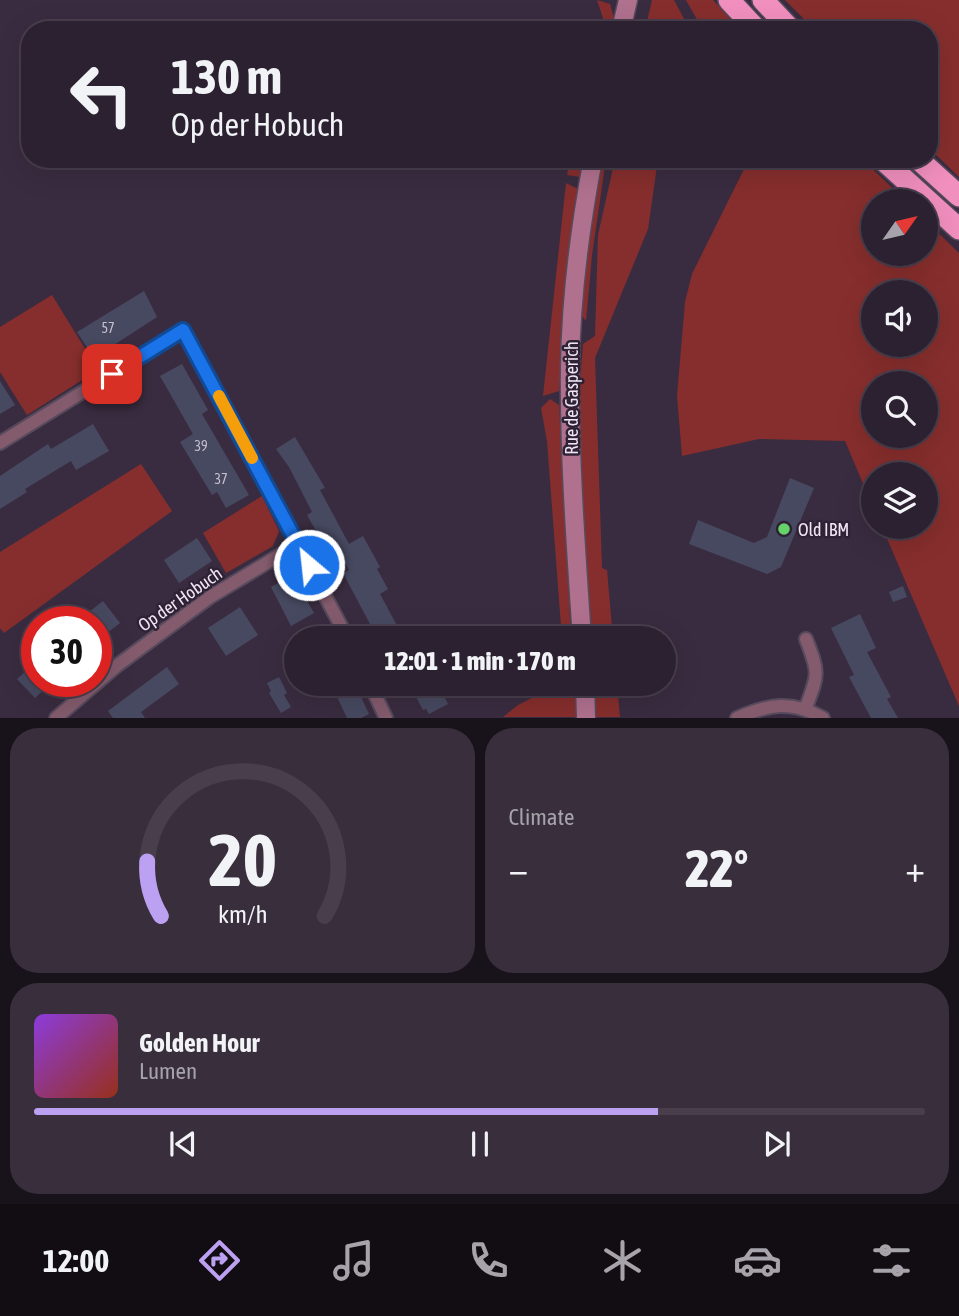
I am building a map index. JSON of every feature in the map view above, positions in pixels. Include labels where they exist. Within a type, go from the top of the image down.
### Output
[{"type":"highway","points":[[729,0],[749,21]]},
{"type":"highway","points":[[763,0],[783,21]]},
{"type":"highway","points":[[892,168],[959,229]]},
{"type":"highway","points":[[928,168],[959,196]]},
{"type":"main road","points":[[623,21],[628,0]]},
{"type":"main road","name":"Rue de Gasperich","points":[[581,626],[571,470],[570,364],[579,244],[592,168]]},
{"type":"main road","points":[[585,696],[586,718]]},
{"type":"street","points":[[0,443],[183,330],[341,626]]},
{"type":"street","name":"Op der Hobuch","points":[[56,718],[119,664],[210,597],[298,544]]},
{"type":"street","points":[[806,639],[818,669],[806,708]]},
{"type":"street","points":[[376,696],[386,718]]},
{"type":"street","points":[[737,718],[759,708],[780,705],[806,708],[823,718]]},
{"type":"shaded area","points":[[597,0],[610,4],[613,21],[602,21]]},
{"type":"shaded area","points":[[652,0],[674,0],[685,21],[647,21]]},
{"type":"shaded area","points":[[686,0],[713,0],[732,21],[698,21]]},
{"type":"shaded area","points":[[785,0],[959,0],[959,177],[938,157],[938,21],[806,21]]},
{"type":"shaded area","points":[[568,168],[582,168],[580,177],[567,175]]},
{"type":"shaded area","points":[[600,168],[605,168],[586,321],[582,316],[586,264]]},
{"type":"shaded area","points":[[613,168],[657,168],[648,229],[595,358],[602,568],[607,570],[612,626],[590,626],[577,420],[583,344],[595,336],[598,235]]},
{"type":"shaded area","points":[[745,168],[871,168],[893,189],[861,189],[861,266],[938,266],[938,233],[959,253],[959,706],[887,539],[938,539],[938,462],[861,462],[861,479],[845,441],[759,439],[682,456],[677,396],[685,302],[692,274]]},
{"type":"shaded area","points":[[566,183],[580,190],[565,311],[559,391],[543,396]]},
{"type":"shaded area","points":[[52,295],[98,370],[27,415],[0,372],[0,327]]},
{"type":"shaded area","points":[[550,399],[559,405],[570,626],[561,626],[547,441],[541,408]]},
{"type":"shaded area","points":[[141,464],[172,511],[41,606],[21,606],[21,621],[4,633],[0,628],[0,552]]},
{"type":"shaded area","points":[[262,496],[279,531],[273,546],[226,573],[203,533]]},
{"type":"shaded area","points":[[536,696],[575,696],[577,717],[503,717]]},
{"type":"shaded area","points":[[595,696],[618,696],[620,717],[596,717]]},
{"type":"building","points":[[144,291],[157,317],[94,358],[77,332]]},
{"type":"building","points":[[182,364],[208,410],[202,414],[249,495],[226,508],[217,492],[212,495],[180,442],[193,434],[160,376]]},
{"type":"building","points":[[0,381],[15,405],[0,414]]},
{"type":"building","points":[[93,424],[109,451],[76,470],[71,461],[25,489],[27,492],[0,509],[0,476],[48,444],[51,449]]},
{"type":"building","points":[[295,437],[325,488],[320,490],[349,544],[363,536],[380,567],[377,569],[388,589],[380,594],[397,626],[371,626],[343,573],[349,570],[332,540],[324,545],[307,515],[312,512],[289,467],[276,449]]},
{"type":"building","name":"Old IBM","points":[[790,478],[814,488],[781,567],[767,574],[689,544],[698,520],[754,543],[767,537]]},
{"type":"building","points":[[197,538],[212,561],[179,583],[164,560]]},
{"type":"building","points":[[292,575],[314,613],[291,626],[271,587]]},
{"type":"building","points":[[903,586],[907,597],[893,602],[889,592]]},
{"type":"building","points":[[240,607],[258,635],[226,656],[208,628]]},
{"type":"building","points":[[112,613],[120,623],[112,629]]},
{"type":"building","points":[[860,614],[876,648],[867,652],[891,697],[887,699],[898,718],[871,718],[849,677],[854,675],[831,628]]},
{"type":"building","points":[[167,667],[179,684],[141,712],[145,718],[113,718],[108,711]]},
{"type":"building","points":[[279,677],[284,687],[284,696],[291,707],[281,713],[269,693],[271,691],[267,683]]},
{"type":"building","points":[[337,696],[361,696],[369,714],[361,718],[347,718]]},
{"type":"building","points":[[415,696],[444,696],[448,704],[429,714],[426,709],[423,710]]},
{"type":"slow traffic","points":[[219,396],[252,458]]},
{"type":"place","name":"Old IBM","points":[[784,529]]},
{"type":"route","points":[[112,374],[183,330],[309,565]]}]
